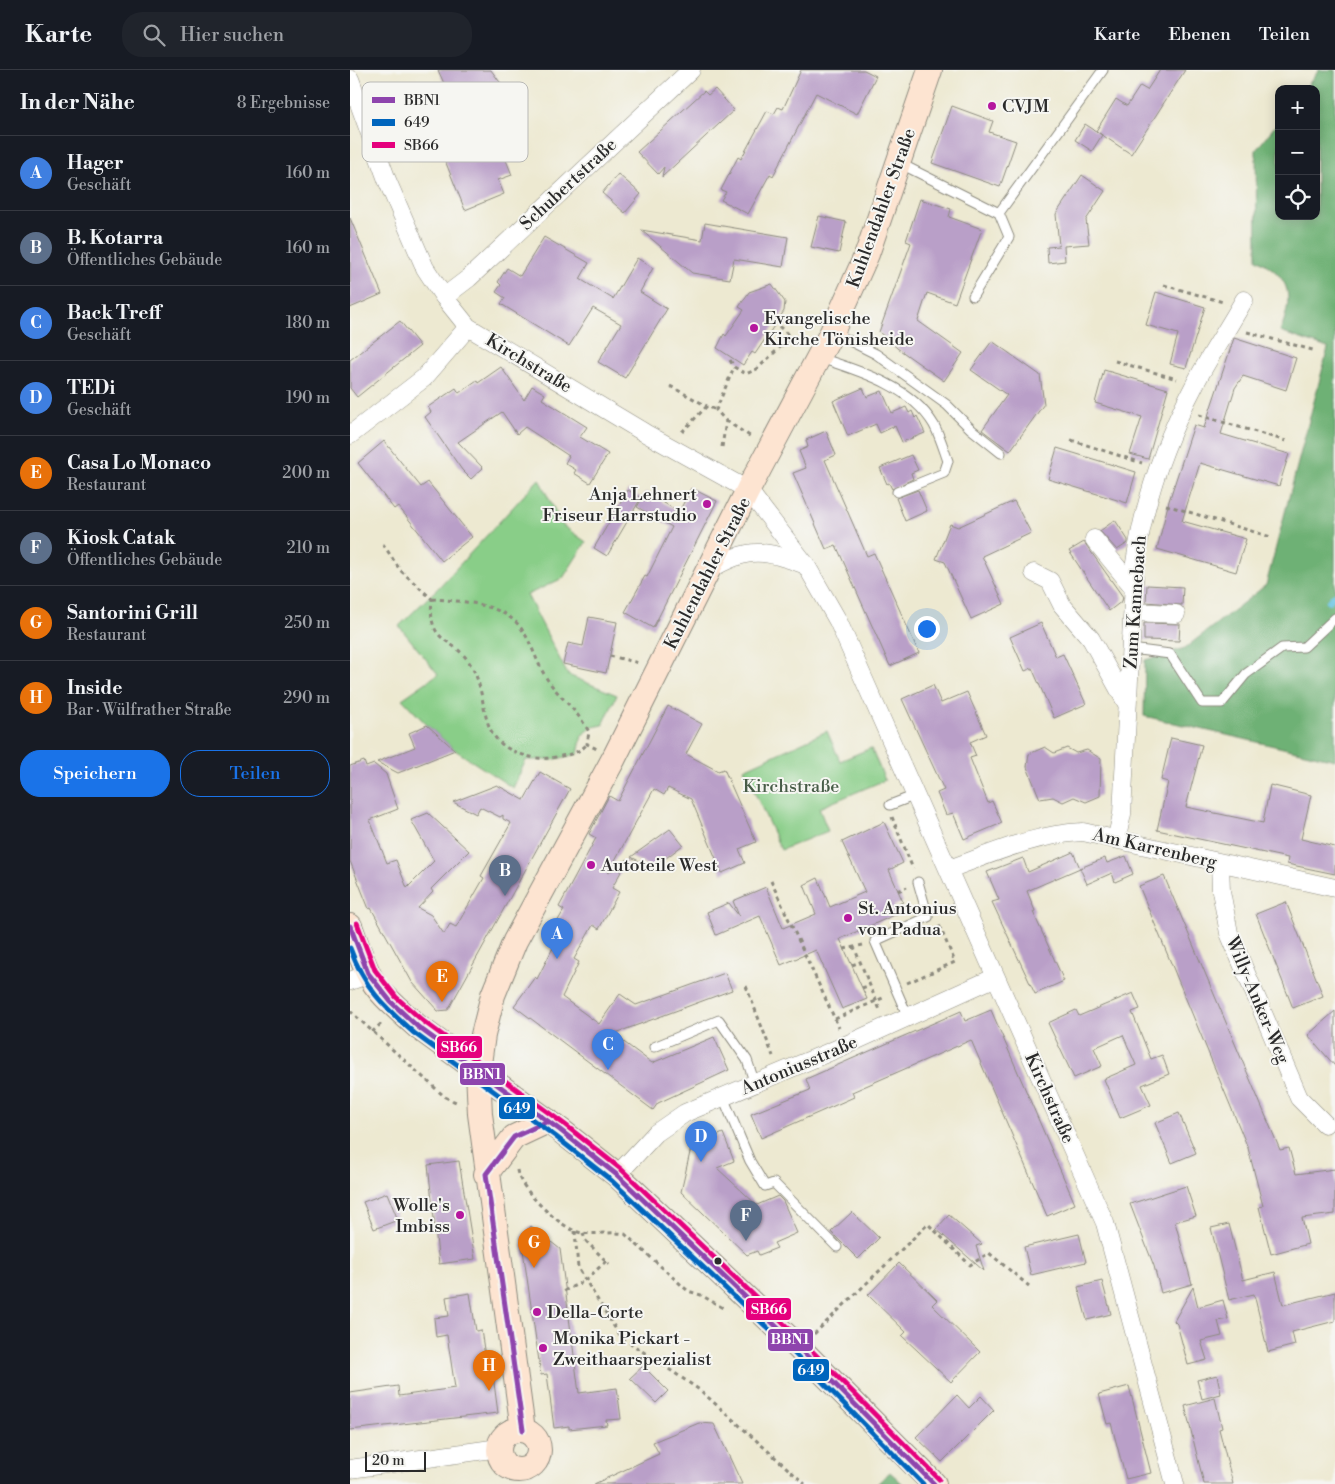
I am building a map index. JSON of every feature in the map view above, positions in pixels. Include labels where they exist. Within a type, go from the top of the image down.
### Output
[{"type":"main road","name":"Kuhlendahler Straße","points":[[523,1430],[520,1398],[486,1174],[480,1114],[478,1071],[483,1035],[493,995],[516,941],[614,758],[748,490],[832,332],[867,254],[930,70]]},
{"type":"main road","points":[[350,926],[359,978],[380,991],[397,1008],[478,1071],[548,1121],[616,1175],[798,1348],[934,1484]]},
{"type":"main road","points":[[486,1174],[514,1137],[548,1121]]},
{"type":"main road","points":[[516,1430],[523,1430],[534,1436],[540,1448],[527,1476],[507,1466],[500,1455],[499,1448],[504,1436],[516,1430]]},
{"type":"street","name":"Schubertstraße","points":[[444,298],[469,278],[691,70]]},
{"type":"street","name":"Kirchstraße","points":[[350,79],[362,112]]},
{"type":"street","name":"Kirchstraße","points":[[380,162],[421,260],[444,298],[468,327],[645,433],[748,490],[806,565],[838,621],[1105,1224],[1175,1484]]},
{"type":"street","name":"Zum Kannebach","points":[[1117,837],[1122,814],[1134,588],[1140,528],[1169,438],[1194,384],[1227,326],[1242,304]]},
{"type":"street","points":[[350,435],[424,378],[468,327]]},
{"type":"street","points":[[1094,539],[1134,588]]},
{"type":"street","points":[[709,570],[732,557],[757,551],[777,554],[806,565]]},
{"type":"street","points":[[1034,572],[1050,581],[1062,605],[1091,639],[1127,704]]},
{"type":"street","points":[[1134,612],[1176,614]]},
{"type":"street","name":"Am Karrenberg","points":[[949,869],[1022,841],[1049,834],[1083,832],[1117,837],[1335,888]]},
{"type":"street","name":"Willy-Anker-Weg","points":[[1220,862],[1221,891],[1229,933],[1299,1098],[1325,1124]]},
{"type":"street","name":"Antoniusstraße","points":[[616,1175],[656,1134],[685,1114],[996,977]]},
{"type":"street","points":[[350,1469],[499,1448]]},
{"type":"lane","points":[[998,213],[1103,70]]},
{"type":"lane","points":[[899,163],[998,213],[1009,237],[973,296]]},
{"type":"lane","points":[[832,332],[876,354],[948,406],[971,429],[1001,453]]},
{"type":"lane","points":[[820,355],[872,375],[886,383],[923,412],[934,425],[948,461],[944,473],[897,492]]},
{"type":"lane","points":[[1131,649],[1170,654],[1202,703],[1222,703],[1246,674],[1282,648],[1304,647],[1335,618]]},
{"type":"lane","points":[[890,809],[916,795]]},
{"type":"lane","points":[[908,1017],[875,941],[928,917],[918,882]]},
{"type":"lane","points":[[654,1047],[719,1020],[747,1060],[755,1084]]},
{"type":"lane","points":[[723,1098],[750,1161],[765,1186],[774,1183],[837,1247]]},
{"type":"path","points":[[1164,285],[1242,304]]},
{"type":"path","points":[[773,321],[791,336],[790,338],[820,355]]},
{"type":"path","points":[[1227,326],[1316,352]]},
{"type":"path","points":[[730,360],[734,367],[746,374],[757,370],[790,338]]},
{"type":"path","points":[[1115,361],[1194,384]]},
{"type":"path","points":[[716,410],[734,367]]},
{"type":"path","points":[[670,386],[716,410],[726,421],[755,439]]},
{"type":"path","points":[[682,433],[707,406]]},
{"type":"path","points":[[1182,410],[1286,441]]},
{"type":"path","points":[[722,447],[726,421]]},
{"type":"path","points":[[1071,440],[1159,469]]},
{"type":"path","points":[[1148,500],[1271,536]]},
{"type":"path","points":[[383,544],[400,570],[432,599],[472,603],[494,610],[509,617],[522,628],[548,681],[582,719],[589,732],[587,744],[577,752],[543,758],[530,757],[511,750],[496,740],[489,730],[480,685],[470,664],[461,653],[442,639],[434,628],[431,617],[432,599]]},
{"type":"path","points":[[610,656],[636,662],[658,671]]},
{"type":"path","points":[[587,744],[614,758]]},
{"type":"path","points":[[890,809],[918,882]]},
{"type":"path","points":[[771,880],[846,1044]]},
{"type":"path","points":[[835,1019],[955,962],[936,919],[928,917]]},
{"type":"path","points":[[844,949],[875,941]]},
{"type":"path","points":[[854,947],[887,1026]]},
{"type":"path","points":[[852,965],[860,962]]},
{"type":"path","points":[[862,988],[870,985]]},
{"type":"path","points":[[746,986],[779,1073]]},
{"type":"path","points":[[350,1011],[445,1097],[480,1114]]},
{"type":"path","points":[[514,1137],[518,1179],[535,1199],[575,1231],[583,1233],[625,1234],[688,1291],[702,1295],[727,1311]]},
{"type":"path","points":[[798,1348],[928,1224],[970,1265],[989,1253],[1029,1286]]},
{"type":"path","points":[[575,1231],[578,1268],[620,1336],[702,1391],[805,1484]]},
{"type":"path","points":[[564,1291],[586,1280],[607,1263],[585,1240],[583,1233]]},
{"type":"green space","points":[[1319,70],[1335,70],[1335,760],[1144,716],[1145,660],[1185,648],[1266,585],[1328,348],[1280,332],[1287,309],[1287,290],[1278,274],[1257,259],[1256,150],[1275,126],[1275,220],[1320,220],[1320,85],[1308,85]]},
{"type":"green space","points":[[539,479],[562,525],[586,542],[563,578],[527,595],[568,675],[617,695],[603,725],[593,727],[582,735],[578,754],[552,760],[526,760],[513,788],[455,750],[402,699],[438,674],[399,626],[439,587]]},
{"type":"green space","name":"Kirchstraße","points":[[827,731],[840,761],[871,748],[885,780],[819,808],[828,831],[781,850],[744,769]]},
{"type":"green space","points":[[890,1472],[903,1484],[877,1484]]},
{"type":"building","points":[[438,70],[491,70],[500,82],[443,82]]},
{"type":"building","points":[[801,70],[864,70],[876,76],[857,114],[816,93],[773,176],[770,174],[748,214],[721,200],[726,192],[721,190],[738,157],[741,159],[767,111],[774,114],[778,107],[783,109]]},
{"type":"building","points":[[1160,70],[1185,70],[1131,154],[1096,131],[1116,99],[1127,106],[1140,86],[1147,90]]},
{"type":"building","points":[[715,89],[734,110],[662,177],[664,167],[658,174],[637,152],[704,91],[708,95]]},
{"type":"building","points":[[952,106],[993,121],[989,132],[1016,141],[1000,187],[932,163]]},
{"type":"building","points":[[1085,124],[1102,135],[1092,151],[1075,140]]},
{"type":"building","points":[[446,162],[507,162],[512,175],[498,180],[504,194],[465,210]]},
{"type":"building","points":[[618,174],[641,194],[625,213],[602,193]]},
{"type":"building","points":[[1082,175],[1105,191],[1086,220],[1089,244],[1064,246],[1065,261],[1048,263],[1047,247],[1059,246],[1056,214]]},
{"type":"building","points":[[920,199],[951,209],[949,217],[982,229],[955,303],[927,293],[918,321],[963,353],[944,381],[897,348],[879,332],[911,243],[906,241]]},
{"type":"building","points":[[819,216],[846,222],[839,253],[811,247]]},
{"type":"building","points":[[350,218],[382,294],[350,308]]},
{"type":"building","points":[[705,223],[788,237],[783,267],[734,259],[730,279],[692,273],[641,230],[702,240]]},
{"type":"building","points":[[544,237],[589,263],[580,279],[613,299],[637,258],[653,268],[640,292],[667,309],[625,378],[598,362],[621,324],[593,308],[569,346],[501,304],[505,298],[496,292],[501,285],[498,282],[507,268],[520,276]]},
{"type":"building","name":"Evangelische Kirche Tönisheide","points":[[772,284],[785,302],[784,311],[755,354],[752,352],[743,365],[717,348],[724,334],[726,336],[744,310],[739,307],[749,292]]},
{"type":"building","points":[[1156,292],[1205,307],[1186,368],[1170,364],[1178,334],[1146,325]]},
{"type":"building","points":[[400,321],[420,346],[357,397],[350,388],[350,360]]},
{"type":"building","points":[[1234,338],[1296,358],[1286,390],[1243,376],[1235,388],[1221,434],[1289,454],[1279,486],[1200,463],[1182,521],[1246,539],[1236,572],[1157,549],[1169,501],[1194,425],[1204,428]]},
{"type":"building","points":[[992,341],[1040,375],[1044,404],[1010,451],[982,430],[1007,395],[971,370]]},
{"type":"building","points":[[501,367],[524,400],[532,386],[545,394],[542,399],[587,427],[580,437],[608,454],[590,483],[574,473],[576,470],[565,463],[569,456],[525,427],[517,434],[502,412],[458,442],[483,468],[471,479],[462,470],[425,417],[431,412],[428,407],[456,388],[459,393],[477,380],[478,383]]},
{"type":"building","points":[[1104,370],[1168,389],[1148,459],[1130,454],[1142,417],[1095,403]]},
{"type":"building","points":[[863,388],[867,397],[882,391],[892,413],[906,407],[909,413],[912,411],[915,418],[917,416],[925,433],[902,442],[895,426],[880,433],[876,424],[848,436],[833,401]]},
{"type":"building","points":[[826,431],[836,455],[825,460],[867,556],[874,553],[919,653],[890,666],[836,545],[826,549],[793,473],[806,468],[799,451],[808,447],[806,440]]},
{"type":"building","points":[[384,441],[421,487],[428,482],[472,537],[442,561],[398,506],[394,509],[358,463]]},
{"type":"building","points":[[1057,448],[1136,472],[1127,503],[1048,479]]},
{"type":"building","points":[[911,455],[918,470],[911,473],[913,479],[892,489],[889,483],[887,484],[880,468]]},
{"type":"building","points":[[691,488],[717,501],[653,628],[625,612],[645,576],[647,577],[672,527],[637,507],[646,492],[679,512]]},
{"type":"building","points":[[628,490],[641,498],[607,556],[594,548]]},
{"type":"building","points":[[918,490],[927,511],[905,521],[896,498]]},
{"type":"building","points":[[1014,501],[1031,533],[982,556],[1004,604],[971,619],[945,562],[936,559],[950,524],[958,527]]},
{"type":"building","points":[[1115,520],[1128,540],[1128,543],[1117,550],[1100,531]]},
{"type":"building","points":[[1084,542],[1123,597],[1122,601],[1109,611],[1069,551]]},
{"type":"building","points":[[1147,585],[1183,587],[1182,605],[1146,602]]},
{"type":"building","points":[[589,617],[617,622],[606,673],[563,664],[568,643],[583,646]]},
{"type":"building","points":[[1041,623],[1056,657],[1063,654],[1086,704],[1054,718],[1032,668],[1025,671],[1010,637]]},
{"type":"building","points":[[1144,623],[1180,624],[1179,641],[1144,640]]},
{"type":"building","points":[[933,685],[941,703],[967,692],[986,735],[970,742],[976,756],[970,758],[988,803],[992,801],[1002,823],[964,839],[953,813],[946,815],[937,793],[944,790],[902,699]]},
{"type":"building","points":[[668,706],[702,724],[686,754],[718,771],[724,769],[756,842],[739,849],[745,863],[722,873],[691,799],[668,788],[664,795],[654,789],[608,873],[628,859],[612,888],[619,892],[599,929],[593,925],[574,959],[579,962],[562,997],[599,1024],[620,994],[636,1005],[725,973],[732,990],[613,1034],[652,1063],[714,1037],[729,1070],[658,1103],[653,1110],[514,1006],[535,977],[537,979],[556,942],[548,938],[564,910],[559,907],[596,838],[589,834],[609,796],[618,801]]},
{"type":"building","points":[[427,725],[455,750],[398,773],[377,762],[415,747],[409,733]]},
{"type":"building","points":[[1171,738],[1202,745],[1186,807],[1263,823],[1270,785],[1311,795],[1301,839],[1335,847],[1335,874],[1287,864],[1288,858],[1157,830],[1168,782],[1161,780]]},
{"type":"building","points":[[1045,747],[1054,753],[1067,748],[1076,753],[1087,750],[1101,759],[1100,796],[1086,802],[1074,797],[1063,802],[1053,797],[1040,799],[1027,767],[1029,754]]},
{"type":"building","points":[[364,761],[366,767],[374,764],[386,774],[398,809],[370,820],[387,863],[396,860],[407,888],[434,861],[411,820],[428,813],[469,851],[431,889],[433,892],[418,908],[431,915],[444,934],[450,924],[456,927],[484,878],[481,876],[511,823],[503,819],[503,815],[500,817],[480,807],[476,814],[453,802],[497,785],[524,800],[540,772],[570,789],[448,1010],[438,1011],[412,982],[371,908],[369,909],[350,861],[350,766]]},
{"type":"building","points":[[884,822],[903,863],[889,870],[903,902],[894,906],[897,914],[840,939],[867,999],[842,1009],[816,950],[781,965],[760,916],[716,935],[707,912],[729,903],[739,916],[733,901],[766,887],[783,928],[816,914],[804,885],[818,878],[830,907],[865,892],[842,842]]},
{"type":"building","points":[[670,829],[683,845],[653,868],[631,857]]},
{"type":"building","points":[[1073,852],[1080,868],[1027,891],[1035,911],[1033,912],[1064,981],[1035,994],[992,902],[999,900],[987,872],[1023,858],[1028,872]]},
{"type":"building","points":[[1126,856],[1133,874],[1115,882],[1112,873],[1087,884],[1080,868],[1105,858],[1107,863]]},
{"type":"building","points":[[1164,876],[1280,1150],[1289,1148],[1296,1174],[1335,1169],[1335,1214],[1302,1218],[1308,1244],[1271,1254],[1259,1207],[1263,1206],[1248,1148],[1139,886]]},
{"type":"building","points":[[1286,902],[1323,996],[1293,1008],[1256,914]]},
{"type":"building","points":[[1133,993],[1140,1009],[1132,1012],[1151,1059],[1162,1055],[1169,1074],[1142,1085],[1151,1105],[1120,1118],[1104,1079],[1136,1065],[1123,1035],[1094,1048],[1102,1066],[1074,1078],[1048,1023],[1076,1010],[1079,1016]]},
{"type":"building","points":[[991,1010],[1075,1204],[1047,1216],[971,1040],[852,1092],[854,1097],[761,1138],[751,1114],[810,1090],[806,1079],[961,1011],[965,1021]]},
{"type":"building","points":[[1335,1011],[1335,1066],[1308,1035]]},
{"type":"building","points":[[1179,1113],[1196,1153],[1172,1163],[1155,1123]]},
{"type":"building","points":[[723,1133],[734,1161],[717,1168],[757,1205],[778,1196],[783,1201],[797,1233],[774,1243],[777,1248],[759,1255],[757,1251],[747,1255],[681,1192],[691,1148]]},
{"type":"building","points":[[459,1161],[475,1259],[439,1264],[428,1165]]},
{"type":"building","points":[[1186,1186],[1196,1216],[1175,1222],[1192,1284],[1161,1293],[1154,1266],[1130,1204]]},
{"type":"building","points":[[387,1193],[398,1220],[374,1229],[363,1202]]},
{"type":"building","points":[[852,1212],[879,1238],[858,1259],[831,1232]]},
{"type":"building","points":[[949,1215],[982,1244],[976,1246],[984,1271],[936,1229]]},
{"type":"building","points":[[1229,1224],[1243,1280],[1275,1272],[1283,1305],[1335,1292],[1335,1321],[1292,1332],[1295,1345],[1268,1352],[1254,1294],[1229,1300],[1211,1228]]},
{"type":"building","points":[[531,1226],[560,1249],[579,1393],[617,1388],[621,1419],[606,1420],[607,1425],[569,1429],[569,1426],[554,1428],[547,1374],[541,1375],[522,1243],[522,1236]]},
{"type":"building","points":[[1079,1234],[1086,1262],[1031,1275],[1024,1247]]},
{"type":"building","points":[[899,1263],[937,1300],[932,1305],[980,1352],[951,1382],[902,1336],[906,1332],[868,1295]]},
{"type":"building","points":[[1102,1281],[1111,1314],[1087,1320],[1078,1287]]},
{"type":"building","points":[[1193,1287],[1198,1307],[1223,1300],[1228,1319],[1218,1321],[1222,1336],[1201,1341],[1207,1360],[1188,1365],[1177,1324],[1174,1321]]},
{"type":"building","points":[[470,1293],[476,1331],[481,1330],[487,1369],[492,1368],[498,1413],[350,1430],[350,1393],[398,1386],[399,1396],[455,1388],[447,1335],[436,1337],[434,1318],[449,1316],[446,1297]]},
{"type":"building","points":[[643,1366],[668,1391],[656,1403],[630,1378]]},
{"type":"building","points":[[1217,1375],[1221,1394],[1202,1399],[1197,1380]]},
{"type":"building","points":[[1129,1386],[1151,1473],[1126,1479],[1111,1423],[1107,1424],[1099,1394]]},
{"type":"building","points":[[957,1395],[969,1408],[981,1396],[994,1410],[942,1462],[916,1437]]},
{"type":"building","points":[[1215,1398],[1222,1428],[1219,1429],[1233,1484],[1204,1484],[1185,1406]]},
{"type":"building","points":[[699,1423],[714,1424],[742,1484],[594,1484],[659,1454],[653,1442]]},
{"type":"waterway","points":[[1329,601],[1335,595]]},
{"type":"transit line","name":"SB66","points":[[357,923],[375,970],[396,997],[423,1021],[564,1124],[622,1170],[804,1343],[939,1479]]},
{"type":"transit line","name":"BBN1","points":[[350,926],[368,973],[391,1002],[418,1027],[560,1130],[617,1175],[799,1348],[934,1484]]},
{"type":"transit line","name":"649","points":[[350,948],[355,962],[368,985],[393,1014],[414,1033],[555,1136],[612,1181],[794,1353],[923,1484]]},
{"type":"transit line","name":"BBN1","points":[[523,1430],[486,1174],[514,1137],[548,1121]]},
{"type":"place","name":"CVJM","points":[[992,106]]},
{"type":"place","name":"Evangelische Kirche Tönisheide","points":[[754,328]]},
{"type":"place","name":"Anja Lehnert Friseur Harrstudio","points":[[707,504]]},
{"type":"place","name":"Autoteile West","points":[[591,865]]},
{"type":"place","name":"B. Kotarra","points":[[505,896]]},
{"type":"place","name":"St. Antonius von Padua","points":[[848,918]]},
{"type":"place","name":"Hager","points":[[557,959]]},
{"type":"place","name":"Casa Lo Monaco","points":[[442,1002]]},
{"type":"place","name":"Back Treff","points":[[608,1070]]},
{"type":"place","name":"TEDi","points":[[701,1162]]},
{"type":"place","name":"Wolle's Imbiss","points":[[460,1215]]},
{"type":"place","name":"Kiosk Catak","points":[[746,1241]]},
{"type":"place","name":"Santorini Grill","points":[[534,1268]]},
{"type":"place","name":"Della-Corte","points":[[537,1312]]},
{"type":"place","name":"Monika Pickart - Zweithaarspezialist","points":[[543,1348]]},
{"type":"place","name":"Inside","points":[[489,1391]]}]
